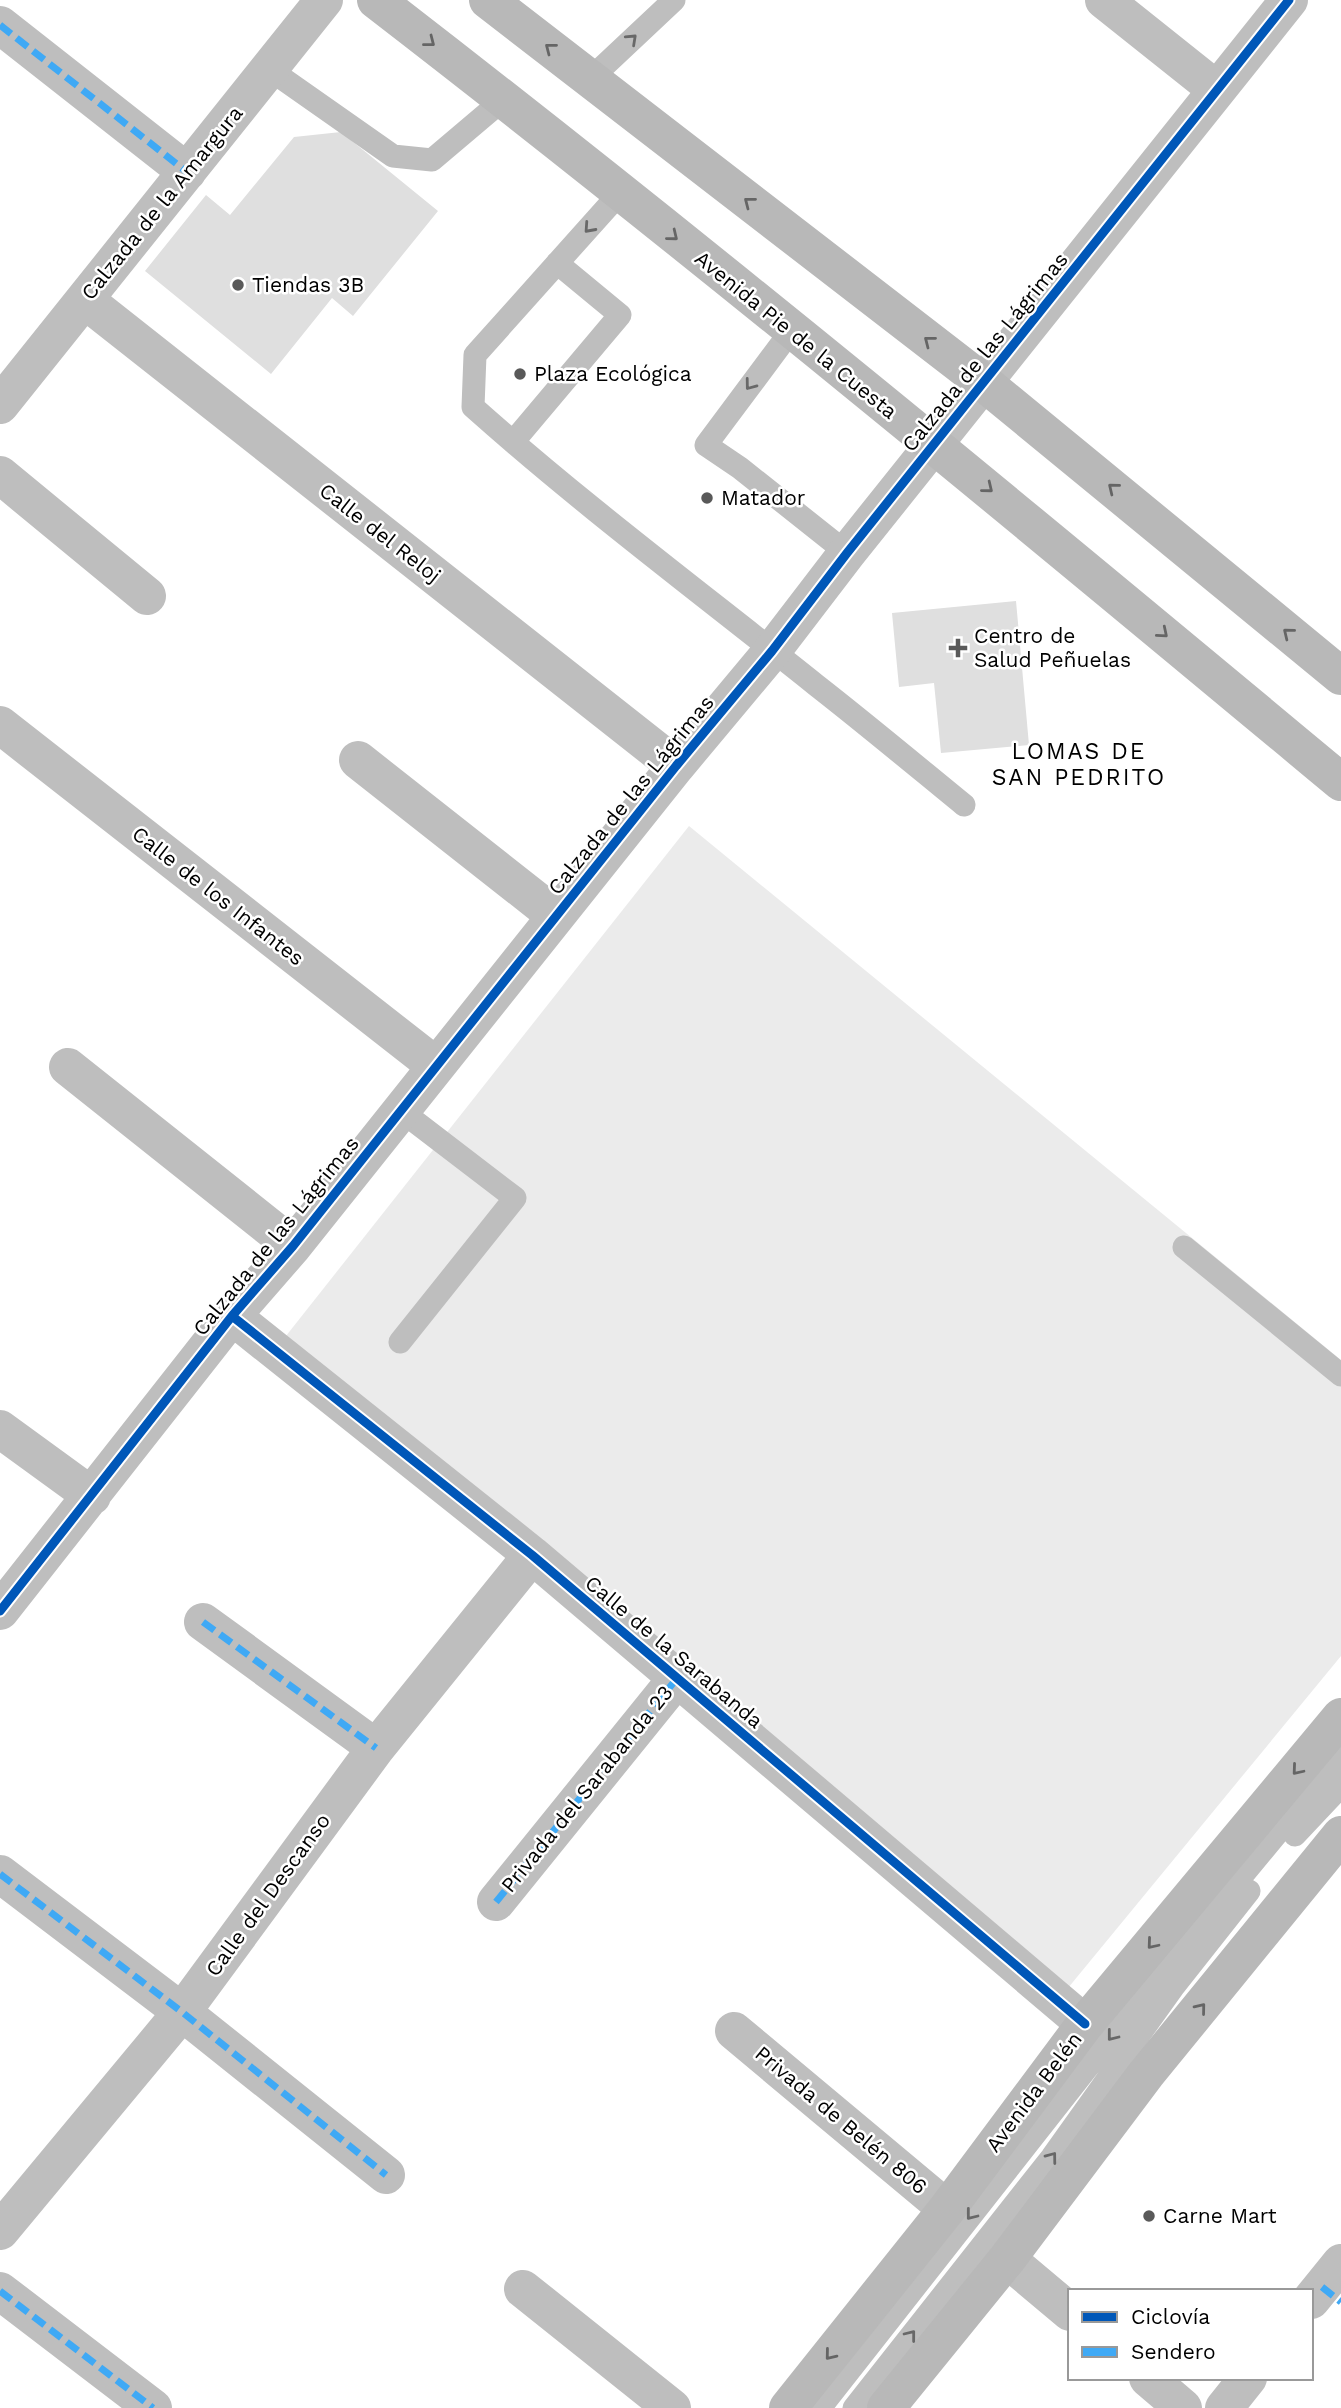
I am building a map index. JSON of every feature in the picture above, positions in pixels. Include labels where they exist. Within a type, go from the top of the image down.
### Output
[{"type":"main road","name":"Avenida Pie de la Cuesta","points":[[376,0],[504,99],[991,490],[1341,782]]},
{"type":"main road","points":[[488,0],[983,382],[1341,676]]},
{"type":"main road","name":"Avenida Belén","points":[[788,2408],[947,2209],[1085,2024],[1341,1717]]},
{"type":"main road","points":[[886,2408],[1007,2259],[1146,2074],[1341,1835]]},
{"type":"street","name":"Calzada de la Amargura","points":[[0,405],[324,0]]},
{"type":"street","points":[[1104,0],[1217,90]]},
{"type":"street","name":"Calzada de las Lágrimas","points":[[0,1611],[232,1317],[293,1245],[676,766],[772,651],[847,553],[1289,0]]},
{"type":"street","points":[[0,25],[187,172]]},
{"type":"street","name":"Calle del Reloj","points":[[85,300],[676,766]]},
{"type":"street","points":[[0,475],[147,596]]},
{"type":"street","name":"Calle de los Infantes","points":[[0,726],[436,1066]]},
{"type":"street","points":[[358,760],[556,916]]},
{"type":"street","points":[[68,1067],[293,1245]]},
{"type":"street","name":"Calle de la Sarabanda","points":[[232,1317],[532,1555],[1085,2024]]},
{"type":"street","points":[[0,1429],[92,1496]]},
{"type":"street","name":"Calle del Descanso","points":[[0,2231],[182,2012],[376,1748],[532,1555]]},
{"type":"street","points":[[203,1622],[376,1748]]},
{"type":"street","name":"Privada del Sarabanda 23","points":[[496,1902],[678,1677]]},
{"type":"street","points":[[0,1874],[182,2012],[386,2175]]},
{"type":"street","name":"Privada de Belén 806","points":[[734,2031],[947,2209]]},
{"type":"street","points":[[1007,2259],[1068,2310]]},
{"type":"street","points":[[523,2289],[672,2408]]},
{"type":"street","points":[[0,2291],[153,2408]]},
{"type":"street","points":[[1150,2380],[1183,2408]]},
{"type":"street","points":[[1224,2408],[1246,2380]]},
{"type":"lane","points":[[590,79],[674,0]]},
{"type":"lane","points":[[269,69],[393,156],[432,160],[504,99]]},
{"type":"lane","points":[[620,193],[475,355],[473,407],[964,805]]},
{"type":"lane","points":[[513,442],[620,315],[557,263]]},
{"type":"lane","points":[[792,331],[706,445],[740,468],[847,553]]},
{"type":"lane","points":[[400,1110],[514,1198],[400,1342]]},
{"type":"lane","points":[[1184,1247],[1341,1376]]},
{"type":"lane","points":[[820,2408],[1152,1986],[1341,1756]]},
{"type":"lane","points":[[854,2408],[1052,2157],[1174,1986],[1309,1818],[1341,1786]]},
{"type":"shaded area","points":[[689,826],[1341,1360],[1341,1656],[1068,1988],[282,1341]]},
{"type":"building","points":[[341,132],[438,211],[353,316],[332,298],[271,374],[145,271],[206,195],[230,215],[294,137]]},
{"type":"building","name":"Centro de Salud Peñuelas","points":[[1016,601],[1029,745],[941,753],[934,683],[899,687],[892,613]]},
{"type":"marked path","points":[[0,25],[187,172]]},
{"type":"marked path","points":[[203,1622],[376,1748]]},
{"type":"marked path","points":[[496,1902],[678,1677]]},
{"type":"marked path","points":[[0,1874],[182,2012],[386,2175]]},
{"type":"marked path","points":[[1322,2287],[1341,2302]]},
{"type":"marked path","points":[[0,2291],[153,2408]]},
{"type":"cycle path","points":[[0,1611],[232,1316],[293,1246],[676,766],[772,651],[847,553],[1289,0]]},
{"type":"cycle path","points":[[232,1316],[532,1555],[1085,2024]]},
{"type":"place","name":"Tiendas 3B","points":[[238,285]]},
{"type":"place","name":"Plaza Ecológica","points":[[520,374]]},
{"type":"place","name":"Matador","points":[[707,498]]},
{"type":"place","name":"Centro de Salud Peñuelas","points":[[958,648]]},
{"type":"place","name":"Carne Mart","points":[[1149,2216]]},
{"type":"district","name":"LOMAS DE SAN PEDRITO","points":[[1079,764]]}]
